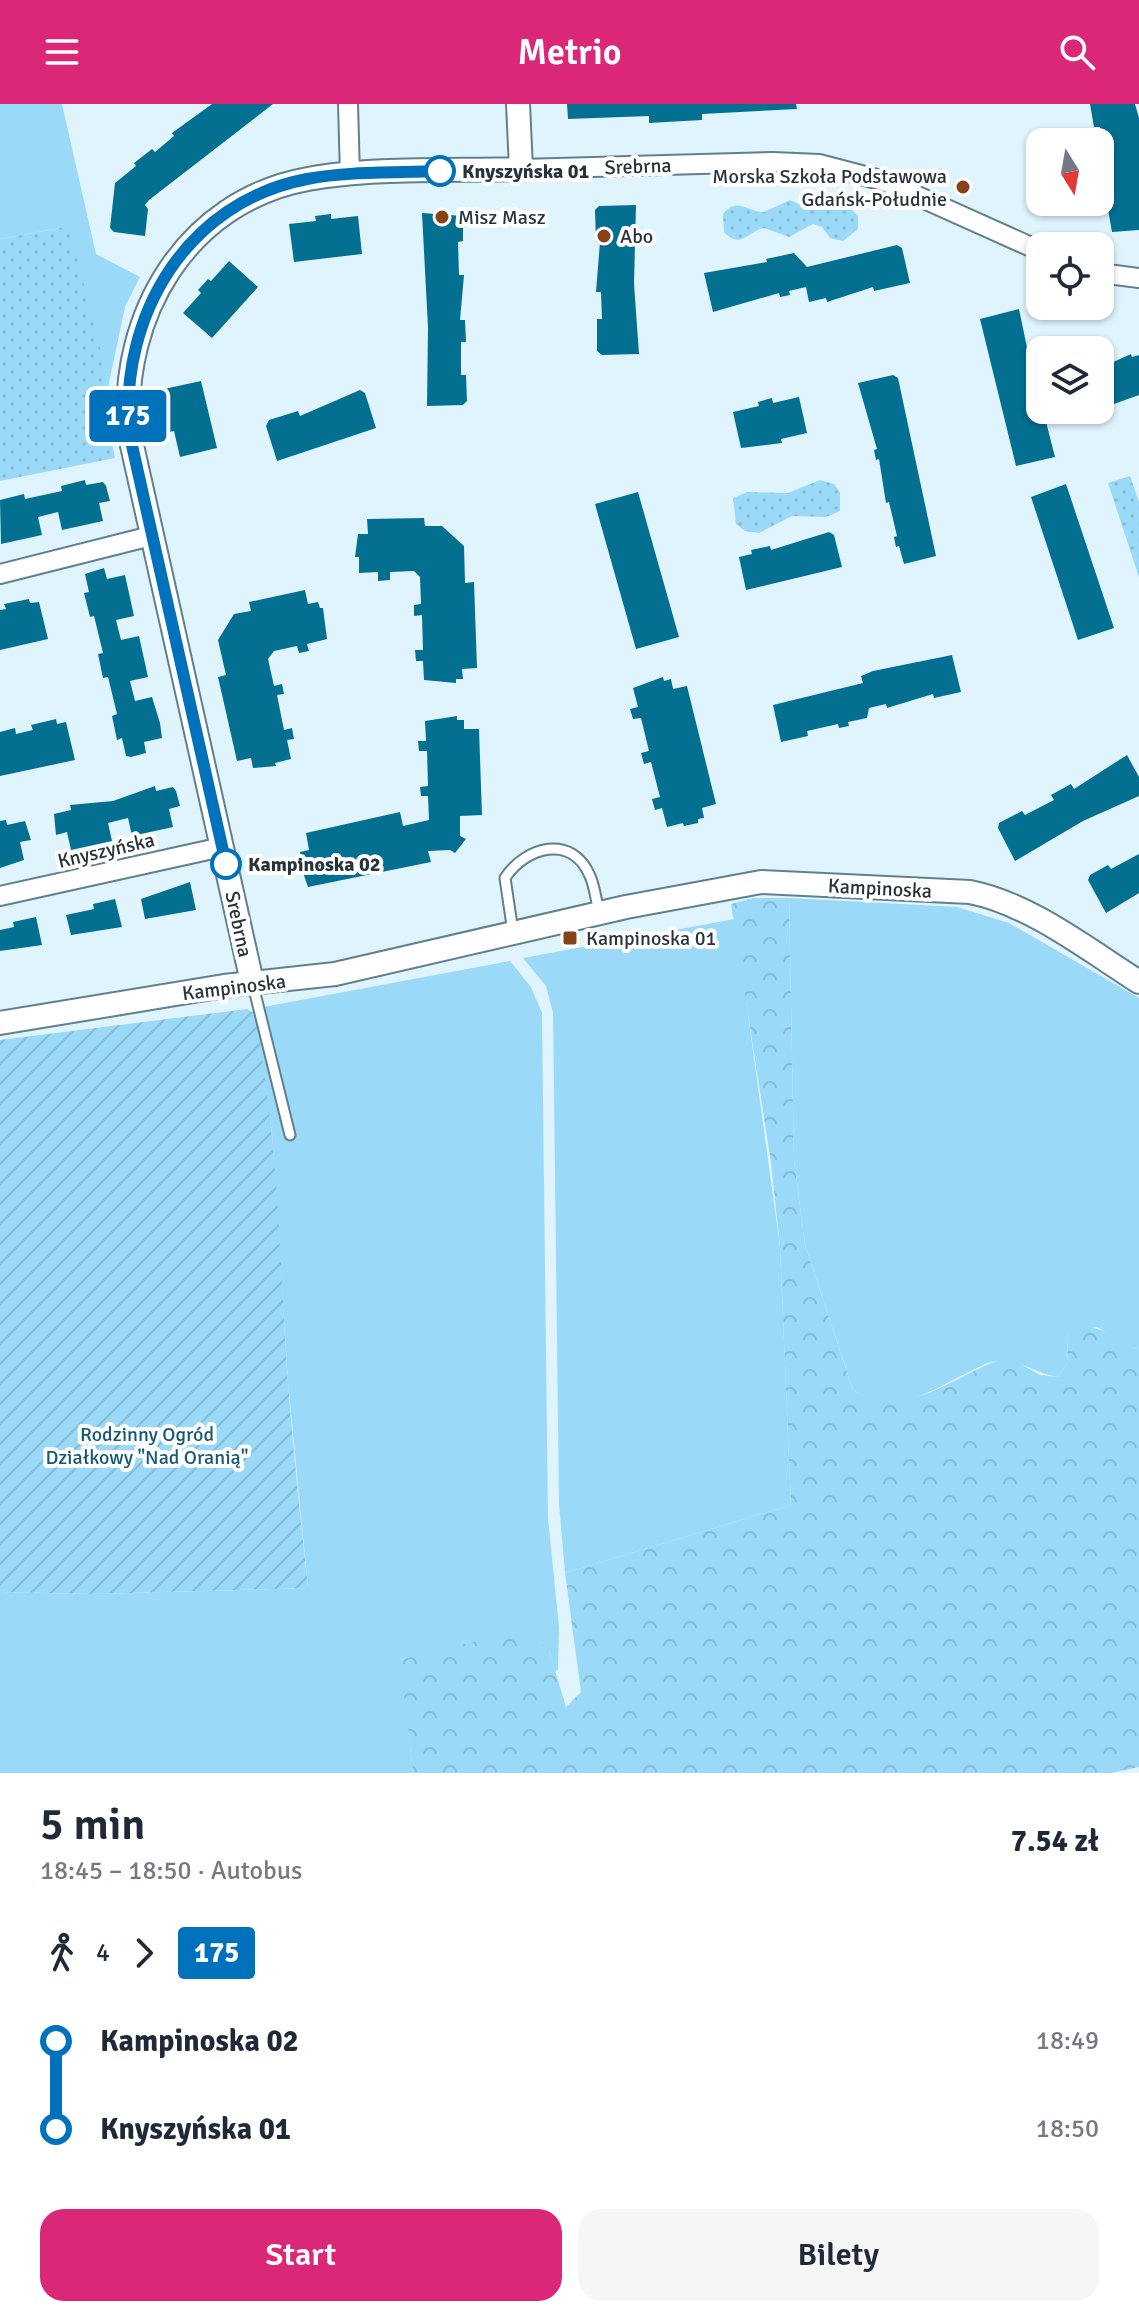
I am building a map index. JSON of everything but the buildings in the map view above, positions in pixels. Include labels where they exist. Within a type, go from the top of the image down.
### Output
[{"type":"street","points":[[348,104],[350,175]]},
{"type":"street","points":[[518,104],[521,169]]},
{"type":"street","name":"Srebrna","points":[[252,982],[129,432],[126,393],[136,336],[151,300],[193,240],[225,213],[267,190],[308,178],[773,162],[819,164],[884,181],[1026,245]]},
{"type":"street","points":[[1114,275],[1139,278]]},
{"type":"street","points":[[0,574],[151,536]]},
{"type":"street","name":"Knyszyńska","points":[[0,896],[222,847]]},
{"type":"street","name":"Kampinoska","points":[[0,1023],[252,982],[335,974],[599,912],[761,882],[970,892],[993,897],[1067,936],[1139,982]]},
{"type":"lane","points":[[513,933],[505,878],[515,863],[528,852],[547,848],[574,857],[590,874],[599,912]]},
{"type":"lane","points":[[252,982],[262,1011],[290,1135]]},
{"type":"green space","points":[[0,104],[62,104],[96,254],[140,277],[125,307],[109,383],[65,227],[0,239]]},
{"type":"green space","points":[[790,200],[812,210],[836,204],[849,206],[858,216],[858,229],[843,241],[830,238],[822,227],[813,224],[789,237],[764,228],[740,239],[724,232],[723,214],[733,206],[764,212]]},
{"type":"green space","points":[[65,227],[71,234],[109,383],[109,428],[115,458],[0,481],[0,239]]},
{"type":"green space","points":[[1130,476],[1139,502],[1139,577],[1108,483]]},
{"type":"green space","points":[[820,480],[834,484],[840,492],[840,511],[826,517],[792,516],[759,533],[745,531],[736,524],[733,498],[747,492],[788,493]]},
{"type":"green space","points":[[753,898],[789,898],[794,1160],[805,1245],[853,1390],[873,1399],[893,1401],[912,1398],[1008,1357],[1040,1375],[1058,1377],[1067,1363],[1068,1331],[1077,1328],[1095,1328],[1134,1349],[1139,1347],[1139,1767],[1111,1773],[413,1773],[400,1660],[527,1629],[549,1651],[566,1707],[581,1692],[565,1573],[791,1505],[780,1247],[771,1163],[731,904]]},
{"type":"green space","points":[[789,898],[957,907],[1009,923],[1139,998],[1139,1347],[1134,1349],[1097,1327],[1068,1331],[1067,1363],[1058,1377],[1001,1361],[986,1364],[912,1399],[884,1401],[853,1390],[805,1245],[794,1160]]},
{"type":"green space","points":[[735,919],[780,1247],[791,1505],[565,1573],[559,1504],[553,1013],[546,986],[523,958]]},
{"type":"green space","points":[[510,961],[531,987],[542,1013],[548,1518],[559,1627],[558,1669],[555,1672],[549,1651],[401,1659],[413,1773],[0,1773],[0,1592],[91,1594],[308,1588],[288,1382],[272,1133],[253,1009]]},
{"type":"green space","name":"Rodzinny Ogród Działkowy \"Nad Oranią\"","points":[[247,1009],[254,1013],[269,1105],[290,1408],[308,1588],[91,1594],[0,1592],[0,1040]]},
{"type":"bus line","name":"175","points":[[226,864],[129,432],[126,393],[136,336],[151,300],[167,273],[193,240],[225,213],[267,190],[308,178],[440,171]]},
{"type":"place","name":"Knyszyńska 01","points":[[440,171]]},
{"type":"place","name":"Morska Szkoła Podstawowa Gdańsk-Południe","points":[[963,187]]},
{"type":"place","name":"Misz Masz","points":[[442,217]]},
{"type":"place","name":"Abo","points":[[604,236]]},
{"type":"place","name":"Kampinoska 02","points":[[226,864]]},
{"type":"place","name":"Kampinoska 01","points":[[570,938]]}]
